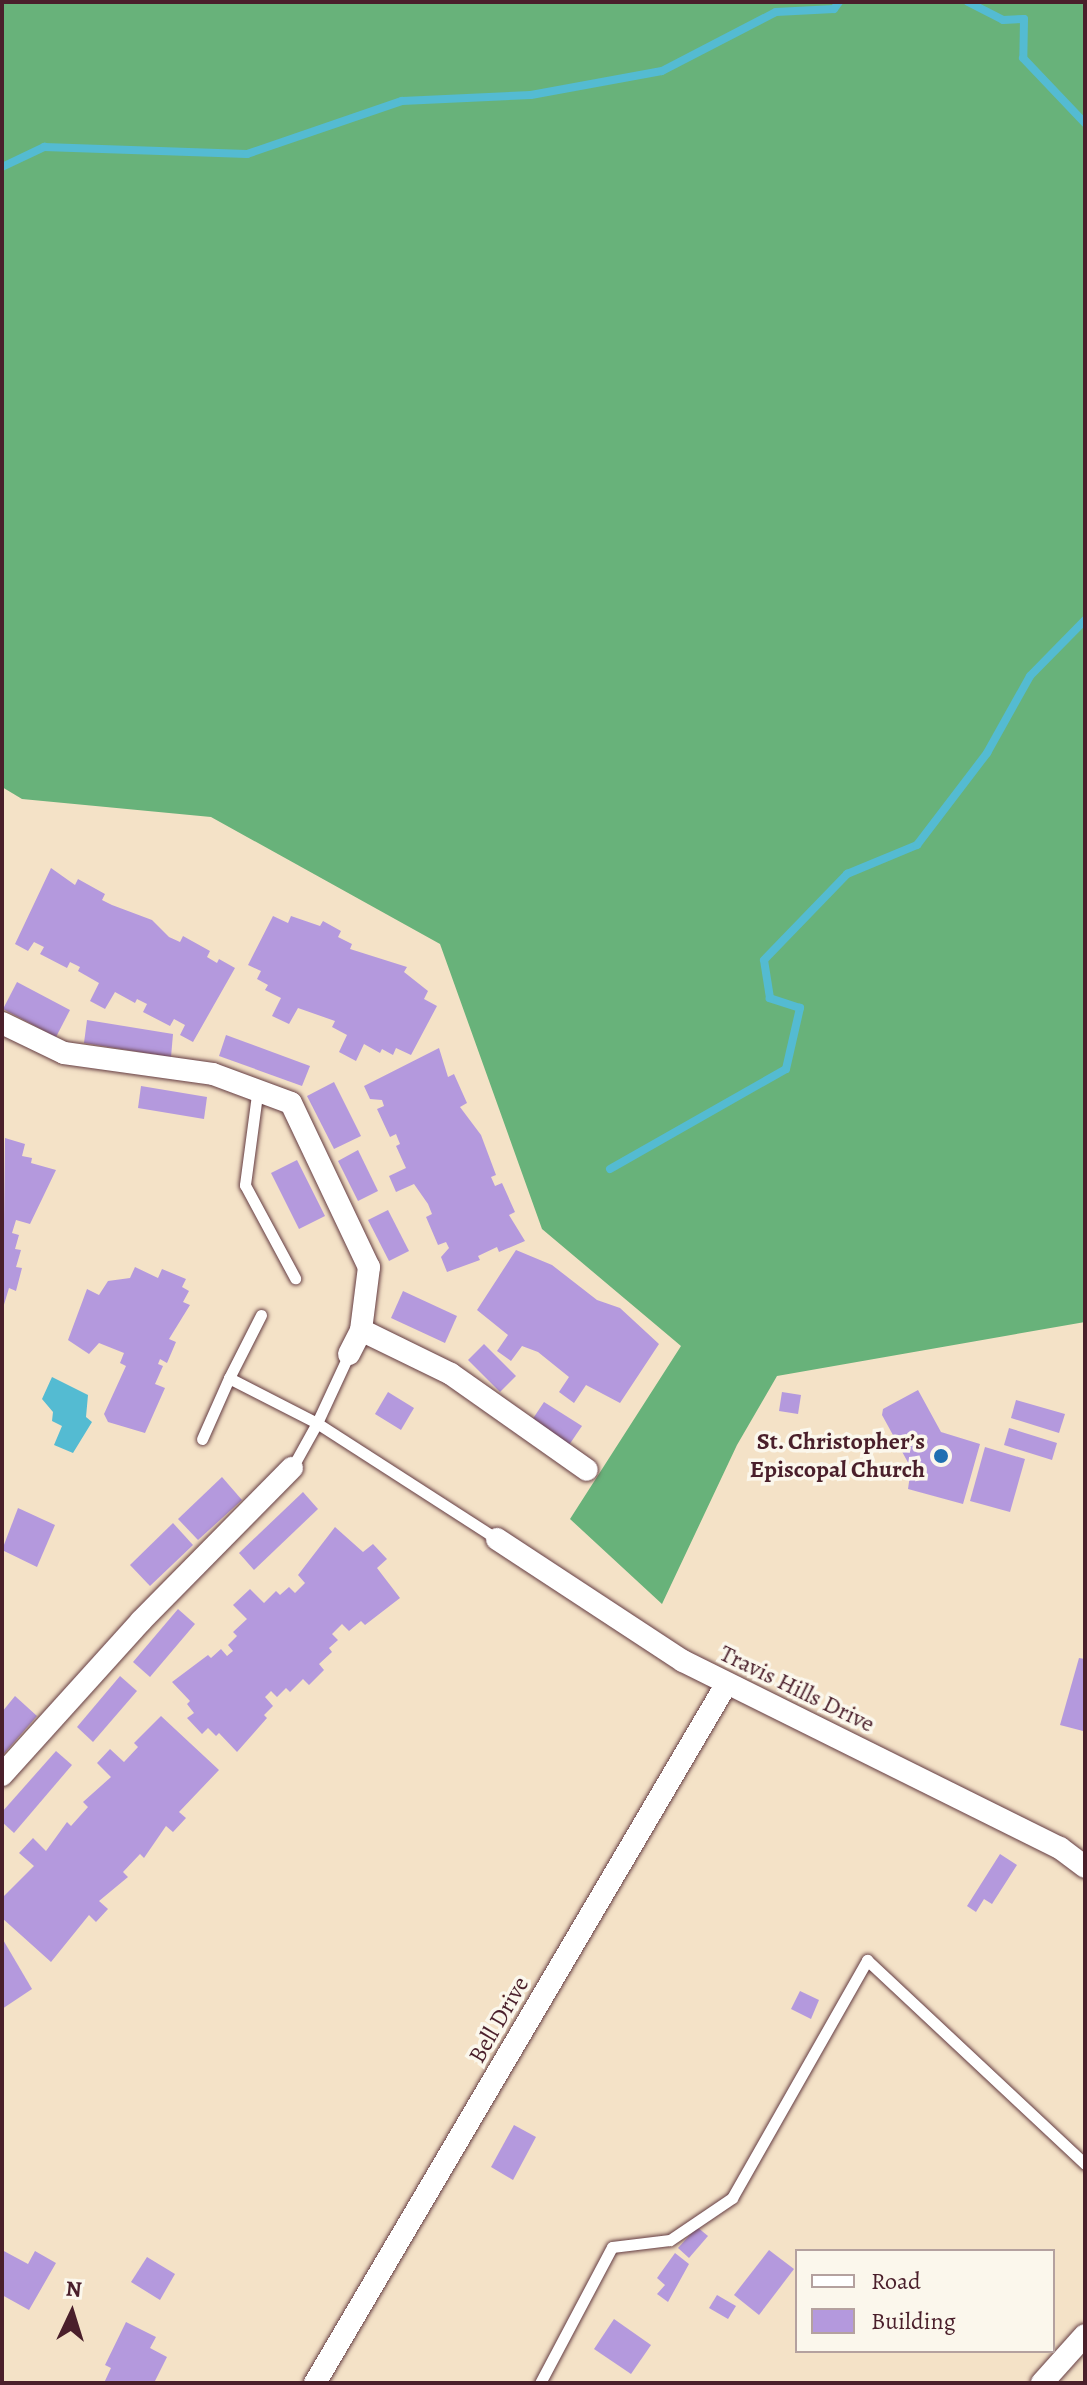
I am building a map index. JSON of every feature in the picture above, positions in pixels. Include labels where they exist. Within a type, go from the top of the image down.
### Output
[{"type":"street","points":[[2,1023],[64,1053],[213,1074],[258,1086],[291,1103],[369,1267],[361,1330],[349,1354]]},
{"type":"street","points":[[361,1330],[451,1374],[587,1470]]},
{"type":"street","points":[[2,1775],[141,1621],[292,1468]]},
{"type":"street","name":"Travis Hills Drive","points":[[497,1539],[683,1661],[1060,1848],[1085,1867]]},
{"type":"street","name":"Bell Drive","points":[[315,2383],[727,1683]]},
{"type":"street","points":[[1042,2383],[1085,2335]]},
{"type":"lane","points":[[258,1086],[245,1185],[295,1278]]},
{"type":"lane","points":[[202,1439],[261,1315]]},
{"type":"lane","points":[[292,1468],[349,1354]]},
{"type":"lane","points":[[229,1378],[317,1423],[497,1539]]},
{"type":"lane","points":[[540,2383],[612,2247],[670,2240],[732,2198],[867,1960],[1085,2164]]},
{"type":"green space","points":[[2,2],[1085,2],[1085,1322],[777,1376],[737,1445],[662,1604],[570,1519],[681,1346],[542,1229],[440,944],[211,817],[22,799],[2,787]]},
{"type":"water","points":[[52,1377],[88,1395],[86,1417],[92,1422],[73,1453],[54,1445],[62,1426],[52,1421],[53,1412],[42,1399]]},
{"type":"building","points":[[51,868],[75,885],[78,879],[105,894],[102,900],[152,920],[169,937],[180,942],[183,936],[210,951],[207,957],[217,963],[219,959],[235,968],[193,1042],[180,1035],[185,1025],[174,1019],[170,1026],[143,1012],[147,1004],[137,999],[135,1003],[115,992],[105,1009],[90,1001],[99,983],[78,971],[80,967],[70,962],[67,968],[40,954],[44,947],[34,942],[28,951],[15,944]]},
{"type":"building","points":[[273,916],[288,923],[291,916],[320,926],[323,921],[341,931],[338,937],[352,944],[350,949],[407,967],[404,972],[428,991],[424,999],[437,1006],[411,1055],[396,1048],[393,1055],[382,1049],[380,1053],[364,1044],[356,1061],[339,1052],[347,1035],[332,1027],[335,1021],[298,1008],[289,1024],[272,1016],[281,998],[265,990],[268,985],[257,979],[261,971],[248,965]]},
{"type":"building","points":[[17,982],[70,1010],[56,1037],[3,1009]]},
{"type":"building","points":[[87,1020],[173,1034],[171,1057],[84,1043]]},
{"type":"building","points":[[226,1035],[310,1066],[302,1086],[219,1056]]},
{"type":"building","points":[[439,1048],[448,1077],[454,1074],[467,1103],[460,1107],[481,1135],[496,1175],[491,1177],[495,1186],[502,1183],[515,1212],[509,1215],[525,1241],[499,1252],[497,1247],[478,1256],[480,1260],[447,1272],[441,1257],[449,1248],[446,1242],[438,1245],[426,1217],[432,1214],[428,1204],[414,1184],[396,1192],[389,1176],[406,1168],[396,1146],[400,1144],[396,1134],[390,1137],[377,1109],[384,1106],[382,1100],[370,1099],[364,1086]]},
{"type":"building","points":[[334,1082],[361,1136],[334,1149],[307,1096]]},
{"type":"building","points":[[141,1086],[207,1097],[204,1119],[138,1108]]},
{"type":"building","points":[[5,1138],[25,1144],[22,1156],[32,1158],[31,1163],[56,1170],[30,1224],[16,1220],[12,1233],[19,1235],[15,1249],[21,1250],[16,1267],[22,1268],[16,1291],[9,1288],[3,1308]]},
{"type":"building","points":[[358,1150],[378,1191],[358,1201],[338,1161]]},
{"type":"building","points":[[297,1160],[325,1216],[299,1229],[271,1173]]},
{"type":"building","points":[[388,1210],[409,1251],[389,1261],[368,1220]]},
{"type":"building","points":[[516,1250],[552,1265],[597,1300],[620,1308],[659,1344],[620,1403],[586,1385],[574,1403],[559,1392],[569,1377],[538,1352],[522,1346],[511,1361],[497,1351],[508,1335],[477,1310]]},
{"type":"building","points":[[135,1267],[158,1278],[162,1269],[186,1279],[182,1287],[189,1291],[183,1302],[190,1305],[169,1339],[176,1342],[167,1363],[160,1359],[158,1364],[163,1366],[155,1384],[165,1388],[145,1433],[108,1422],[104,1414],[126,1366],[120,1363],[124,1353],[99,1343],[89,1354],[68,1340],[87,1289],[99,1295],[108,1281],[130,1278]]},
{"type":"building","points":[[403,1291],[457,1316],[445,1343],[391,1318]]},
{"type":"building","points":[[484,1344],[516,1376],[500,1392],[468,1360]]},
{"type":"building","name":"St. Christopher’s Episcopal Church","points":[[918,1390],[941,1432],[980,1444],[963,1504],[908,1489],[911,1468],[882,1415],[883,1409]]},
{"type":"building","points":[[388,1392],[414,1408],[401,1430],[375,1414]]},
{"type":"building","points":[[782,1392],[801,1395],[798,1414],[779,1411]]},
{"type":"building","points":[[1016,1400],[1065,1414],[1059,1433],[1011,1418]]},
{"type":"building","points":[[544,1402],[582,1426],[569,1445],[532,1420]]},
{"type":"building","points":[[1009,1428],[1057,1443],[1052,1460],[1004,1445]]},
{"type":"building","points":[[985,1447],[1025,1459],[1010,1512],[970,1501]]},
{"type":"building","points":[[222,1477],[242,1500],[198,1540],[178,1519]]},
{"type":"building","points":[[303,1492],[318,1509],[254,1570],[239,1553]]},
{"type":"building","points":[[18,1508],[55,1525],[37,1567],[2,1550]]},
{"type":"building","points":[[173,1523],[193,1545],[150,1586],[130,1565]]},
{"type":"building","points":[[335,1527],[363,1552],[373,1544],[387,1559],[377,1568],[400,1598],[365,1625],[361,1621],[349,1631],[342,1624],[332,1634],[338,1640],[329,1648],[332,1652],[319,1664],[324,1670],[309,1685],[303,1679],[290,1692],[286,1688],[277,1697],[271,1691],[265,1697],[273,1706],[264,1715],[267,1718],[237,1752],[219,1733],[216,1736],[208,1728],[202,1734],[187,1718],[194,1713],[187,1704],[190,1701],[172,1682],[208,1655],[211,1658],[221,1649],[227,1656],[233,1651],[228,1645],[237,1636],[233,1632],[247,1619],[233,1605],[250,1589],[264,1603],[276,1591],[280,1595],[289,1587],[295,1593],[305,1583],[298,1575]]},
{"type":"building","points":[[178,1609],[195,1624],[150,1677],[133,1662]]},
{"type":"building","points":[[1079,1658],[1085,1659],[1083,1731],[1060,1725]]},
{"type":"building","points":[[120,1676],[137,1691],[93,1742],[77,1727]]},
{"type":"building","points":[[15,1696],[37,1716],[2,1756],[2,1712]]},
{"type":"building","points":[[161,1716],[219,1770],[179,1812],[186,1818],[173,1832],[166,1826],[144,1858],[140,1854],[123,1872],[128,1877],[99,1901],[108,1909],[96,1922],[89,1915],[51,1962],[2,1918],[2,1898],[34,1866],[19,1853],[33,1838],[46,1851],[67,1822],[71,1826],[88,1807],[83,1802],[111,1777],[97,1763],[110,1749],[124,1762],[138,1747],[134,1743]]},
{"type":"building","points":[[56,1751],[72,1765],[14,1833],[2,1822],[2,1812]]},
{"type":"building","points":[[1000,1854],[1017,1865],[992,1904],[984,1899],[976,1912],[967,1906]]},
{"type":"building","points":[[2,1938],[32,1989],[2,2009]]},
{"type":"building","points":[[800,1991],[819,2000],[811,2019],[791,2009]]},
{"type":"building","points":[[514,2125],[536,2137],[513,2180],[491,2167]]},
{"type":"building","points":[[697,2227],[708,2236],[689,2258],[678,2248]]},
{"type":"building","points":[[2,2250],[28,2264],[35,2251],[56,2263],[29,2310],[2,2295]]},
{"type":"building","points":[[769,2250],[794,2269],[759,2315],[734,2295]]},
{"type":"building","points":[[675,2253],[689,2264],[668,2302],[657,2294],[665,2285],[657,2278]]},
{"type":"building","points":[[147,2257],[175,2274],[160,2300],[131,2282]]},
{"type":"building","points":[[717,2295],[736,2306],[728,2319],[709,2308]]},
{"type":"building","points":[[614,2319],[651,2345],[631,2374],[594,2349]]},
{"type":"building","points":[[126,2322],[156,2337],[150,2348],[167,2357],[154,2383],[104,2383],[111,2368],[105,2365]]},
{"type":"waterway","points":[[2,167],[44,147],[247,154],[402,101],[531,95],[662,71],[776,12],[834,9],[839,2]]},
{"type":"waterway","points":[[968,2],[1003,20],[1024,19],[1023,58],[1085,123]]},
{"type":"waterway","points":[[610,1169],[786,1069],[800,1008],[770,998],[764,960],[847,874],[917,845],[987,753],[1030,676],[1085,620]]},
{"type":"place","name":"St. Christopher’s Episcopal Church","points":[[941,1456]]}]
